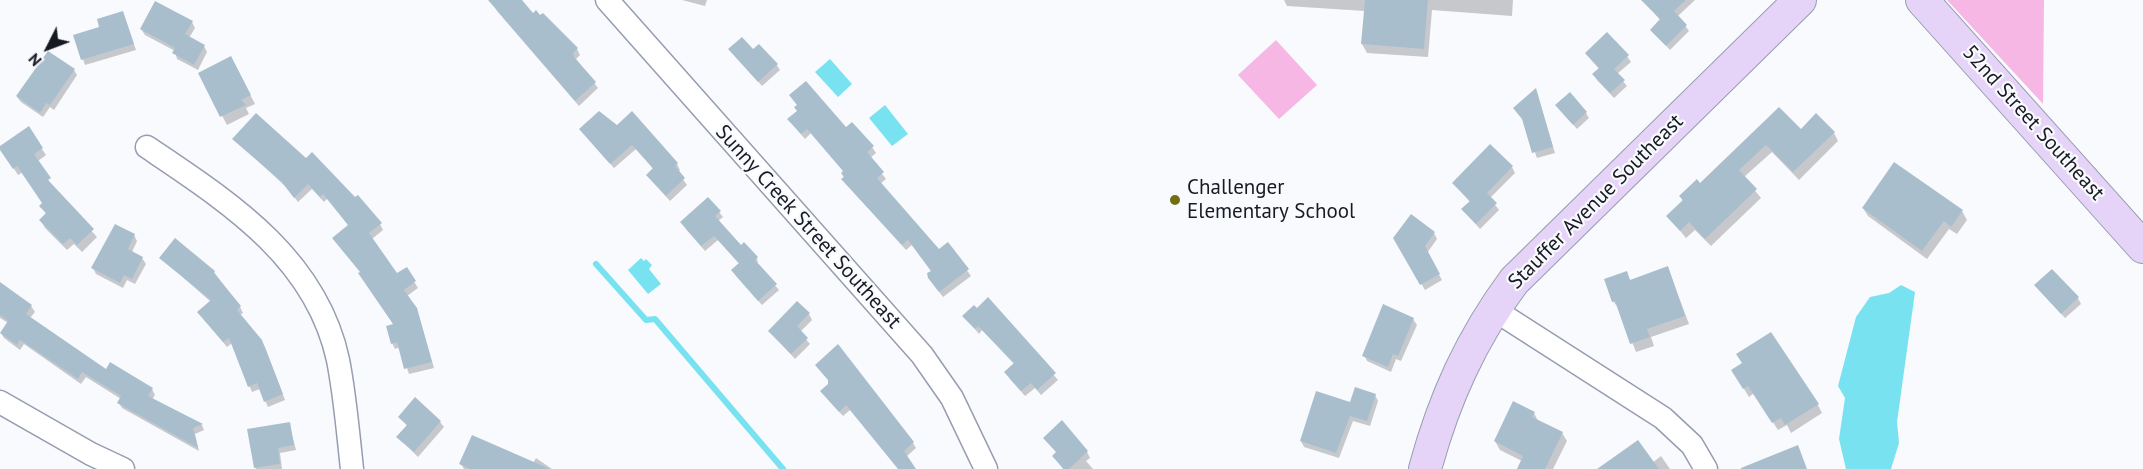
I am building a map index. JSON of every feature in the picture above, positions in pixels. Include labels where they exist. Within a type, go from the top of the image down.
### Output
[{"type":"street","name":"Sunny Creek Street Southeast","points":[[608,0],[922,355],[952,398],[986,469]]},
{"type":"street","name":"Stauffer Avenue Southeast","points":[[1425,469],[1449,392],[1467,353],[1493,309],[1514,281],[1556,237],[1800,0]]},
{"type":"street","name":"52nd Street Southeast","points":[[1922,0],[2143,247]]},
{"type":"street","points":[[147,147],[247,217],[274,243],[302,278],[323,318],[338,358],[352,469]]},
{"type":"street","points":[[1493,309],[1663,418],[1692,445],[1706,469]]},
{"type":"street","points":[[0,402],[91,454],[123,469]]},
{"type":"shaded area","points":[[1947,0],[2044,0],[2043,104]]},
{"type":"shaded area","points":[[1276,40],[1317,85],[1279,119],[1238,75]]},
{"type":"water","points":[[830,59],[852,84],[838,97],[815,72]]},
{"type":"water","points":[[885,105],[908,134],[892,146],[869,118]]},
{"type":"water","points":[[641,258],[644,261],[646,259],[652,265],[649,269],[661,284],[648,294],[628,270]]},
{"type":"water","points":[[1901,285],[1915,292],[1897,422],[1899,443],[1891,469],[1846,469],[1839,439],[1845,398],[1838,386],[1856,317],[1870,297],[1889,293]]},
{"type":"building","points":[[488,0],[522,0],[533,13],[536,10],[540,15],[543,13],[578,48],[573,53],[574,57],[596,82],[575,101]]},
{"type":"building","points":[[1365,0],[1428,0],[1424,49],[1361,44]]},
{"type":"building","points":[[1641,0],[1686,0],[1674,11],[1687,25],[1666,46],[1650,30],[1660,19]]},
{"type":"building","points":[[155,1],[193,21],[185,34],[205,45],[194,65],[172,53],[175,48],[140,29]]},
{"type":"building","points":[[123,11],[134,44],[81,60],[73,35],[99,27],[97,19]]},
{"type":"building","points":[[1607,32],[1629,55],[1614,69],[1625,80],[1610,93],[1592,74],[1599,68],[1585,53]]},
{"type":"building","points":[[742,37],[753,49],[759,44],[778,64],[758,82],[728,49]]},
{"type":"building","points":[[48,51],[75,69],[50,105],[46,103],[40,113],[16,96]]},
{"type":"building","points":[[231,56],[251,95],[241,100],[246,105],[220,117],[198,73]]},
{"type":"building","points":[[806,81],[846,127],[852,122],[874,146],[867,152],[884,172],[877,178],[939,249],[948,242],[969,269],[939,292],[928,278],[927,273],[931,271],[908,240],[902,245],[841,179],[844,177],[841,173],[843,171],[807,129],[801,134],[787,119],[797,111],[794,107],[797,105],[789,95]]},
{"type":"building","points":[[1536,88],[1553,147],[1532,153],[1522,119],[1513,108]]},
{"type":"building","points":[[1570,92],[1587,112],[1573,125],[1555,105]]},
{"type":"building","points":[[1779,107],[1801,129],[1816,113],[1835,132],[1793,172],[1766,145],[1739,170],[1757,189],[1705,239],[1689,222],[1680,231],[1666,216],[1683,200],[1679,196],[1697,179],[1700,183]]},
{"type":"building","points":[[599,111],[617,125],[632,111],[678,163],[675,166],[685,178],[666,196],[646,175],[653,168],[632,145],[610,164],[579,129]]},
{"type":"building","points":[[256,113],[306,158],[312,152],[355,197],[358,195],[382,223],[369,233],[397,273],[407,267],[416,281],[404,290],[417,308],[432,362],[404,369],[397,342],[391,344],[386,326],[393,324],[358,273],[360,272],[332,238],[348,225],[323,194],[320,197],[308,184],[294,198],[281,181],[232,139]]},
{"type":"building","points":[[29,126],[43,148],[34,154],[51,178],[48,180],[94,229],[77,245],[70,238],[63,244],[39,220],[46,213],[39,206],[42,203],[17,166],[13,169],[0,150],[0,146]]},
{"type":"building","points":[[1490,144],[1513,166],[1487,193],[1497,203],[1476,224],[1461,209],[1470,201],[1452,183]]},
{"type":"building","points":[[1894,162],[1963,210],[1951,227],[1944,221],[1922,251],[1862,208]]},
{"type":"building","points":[[708,197],[721,211],[715,216],[741,245],[744,242],[758,257],[755,260],[777,284],[758,301],[731,270],[739,263],[714,236],[701,246],[680,222]]},
{"type":"building","points":[[1411,214],[1435,232],[1425,246],[1440,274],[1420,285],[1393,238]]},
{"type":"building","points":[[115,224],[135,234],[128,249],[143,257],[132,279],[124,275],[120,283],[91,268]]},
{"type":"building","points":[[175,238],[215,271],[214,273],[241,306],[237,310],[262,340],[283,394],[264,402],[257,383],[248,387],[229,338],[223,342],[197,312],[211,300],[159,258]]},
{"type":"building","points":[[1668,266],[1685,316],[1647,329],[1650,337],[1630,344],[1615,301],[1612,302],[1604,279],[1627,271],[1630,280]]},
{"type":"building","points":[[2052,269],[2079,297],[2061,314],[2034,285]]},
{"type":"building","points":[[0,282],[32,305],[26,314],[106,369],[110,362],[153,388],[148,396],[203,424],[193,428],[198,448],[117,403],[121,396],[82,372],[78,379],[20,340],[17,345],[0,333],[8,321],[0,315]]},
{"type":"building","points":[[988,297],[1056,373],[1037,390],[1031,383],[1021,391],[1004,372],[1014,363],[978,326],[975,329],[962,316],[974,305],[977,308]]},
{"type":"building","points":[[797,301],[810,313],[797,326],[808,338],[791,354],[768,331]]},
{"type":"building","points":[[1383,304],[1414,318],[1398,356],[1393,354],[1388,367],[1362,356]]},
{"type":"building","points":[[1771,332],[1819,404],[1785,425],[1781,418],[1772,423],[1748,386],[1743,389],[1731,370],[1742,363],[1736,354]]},
{"type":"building","points":[[838,344],[914,442],[904,451],[916,469],[898,469],[846,405],[839,412],[820,391],[828,384],[828,380],[815,365]]},
{"type":"building","points":[[1355,387],[1376,394],[1367,421],[1350,416],[1336,453],[1300,441],[1316,391],[1350,402]]},
{"type":"building","points":[[415,397],[441,421],[414,452],[396,437],[407,425],[398,417]]},
{"type":"building","points":[[1513,401],[1535,412],[1532,417],[1563,432],[1545,469],[1517,469],[1523,456],[1494,441]]},
{"type":"building","points":[[1062,420],[1088,451],[1069,469],[1064,469],[1052,456],[1056,452],[1043,438]]},
{"type":"building","points":[[290,422],[294,445],[278,448],[280,464],[254,468],[247,429]]},
{"type":"building","points":[[472,435],[550,469],[470,469],[459,464]]},
{"type":"building","points":[[1638,440],[1659,469],[1597,469]]},
{"type":"building","points":[[1798,445],[1807,469],[1741,469],[1741,468]]},
{"type":"waterway","points":[[596,264],[646,320],[655,319],[783,469]]},
{"type":"place","name":"Challenger Elementary School","points":[[1175,200]]}]
